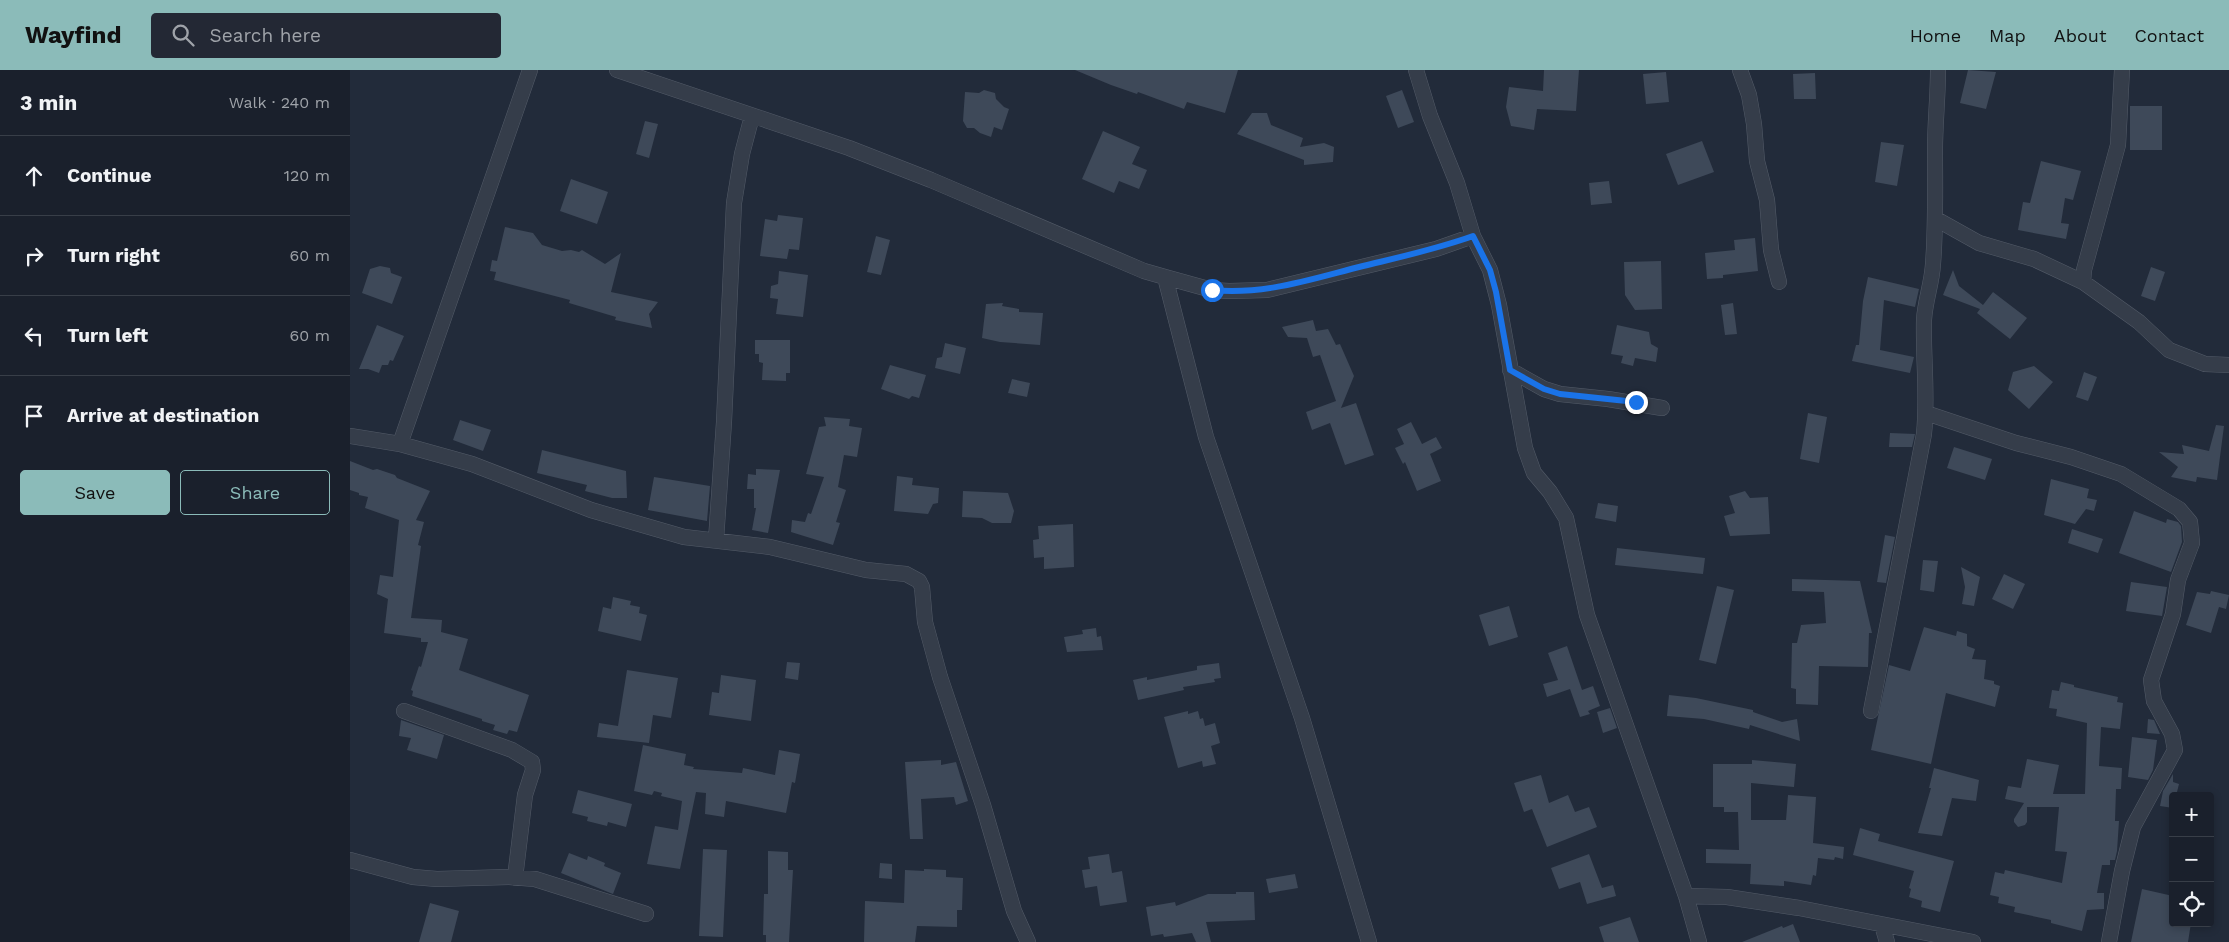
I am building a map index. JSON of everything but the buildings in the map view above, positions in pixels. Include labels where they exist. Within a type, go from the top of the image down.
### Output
[{"type":"street","points":[[400,444],[530,70]]},
{"type":"street","points":[[617,70],[849,148],[931,180],[1144,271],[1212,290],[1267,290],[1436,249],[1473,236]]},
{"type":"street","points":[[1416,70],[1430,116],[1457,183],[1473,236],[1490,270],[1496,292],[1525,448],[1534,473],[1550,492],[1566,518],[1587,615],[1686,896],[1699,942]]},
{"type":"street","points":[[1740,70],[1749,96],[1757,160],[1767,200],[1771,250],[1779,282]]},
{"type":"street","points":[[1871,711],[1924,434],[1926,413],[1924,319],[1927,292],[1933,267],[1936,219],[1935,148],[1938,70]]},
{"type":"street","points":[[2080,276],[2118,145],[2122,70]]},
{"type":"street","points":[[716,540],[724,422],[734,203],[742,154],[752,116]]},
{"type":"street","points":[[1936,219],[1979,243],[2034,259],[2080,276],[2139,322],[2169,350],[2205,364],[2229,365]]},
{"type":"street","points":[[1165,277],[1206,437],[1302,718],[1369,942]]},
{"type":"street","points":[[1510,370],[1544,389],[1560,394],[1626,401],[1662,408]]},
{"type":"street","points":[[1926,413],[2016,443],[2072,457],[2121,474],[2179,509],[2190,522],[2192,544],[2178,580],[2173,614],[2151,680],[2154,701],[2172,734],[2175,750],[2133,827],[2122,871],[2109,942]]},
{"type":"street","points":[[350,436],[400,444],[472,464],[591,510],[684,537],[770,547],[866,570],[906,574],[919,581],[922,587],[925,622],[937,669],[983,804],[1014,911],[1028,942]]},
{"type":"street","points":[[404,711],[512,750],[532,762],[533,770],[525,794],[515,878]]},
{"type":"street","points":[[350,860],[413,877],[437,879],[535,879],[646,914]]},
{"type":"street","points":[[1686,896],[1727,897],[1799,908],[1973,942]]},
{"type":"street","points":[[1882,925],[1887,942]]},
{"type":"route","points":[[1212,290],[1267,290],[1436,249],[1473,236],[1490,270],[1496,292],[1510,370],[1544,389],[1560,394],[1636,402]]}]
